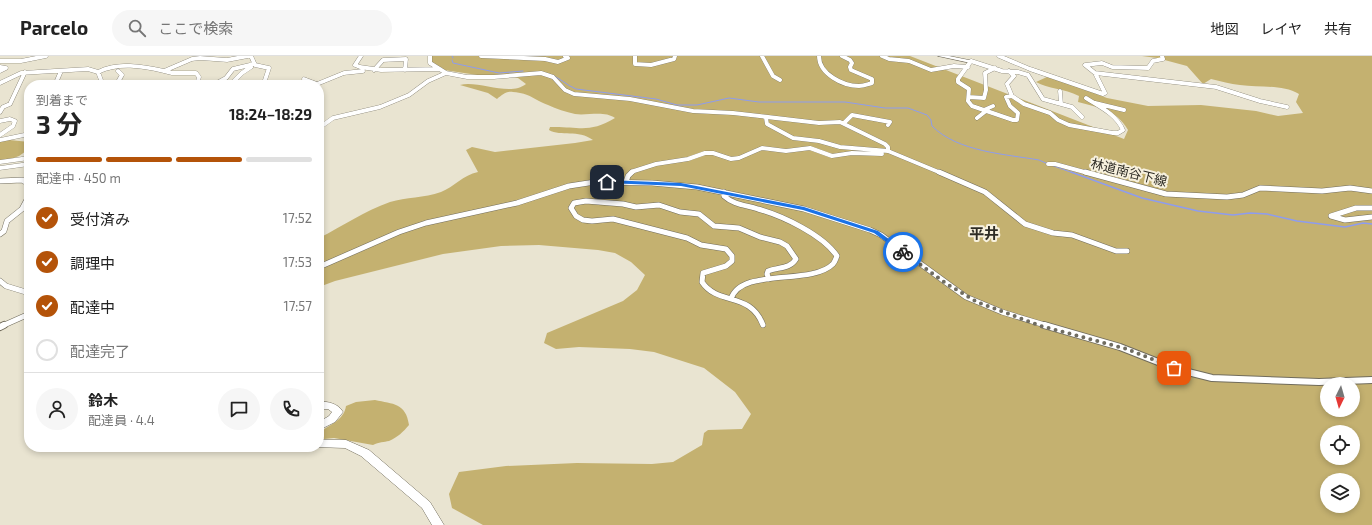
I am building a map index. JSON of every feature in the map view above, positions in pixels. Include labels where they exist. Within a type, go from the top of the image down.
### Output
[{"type":"street","points":[[6,61],[13,56]]},
{"type":"street","points":[[0,61],[21,61],[46,56]]},
{"type":"street","points":[[164,71],[192,59],[204,58],[227,60],[249,56],[255,65]]},
{"type":"street","points":[[361,56],[356,66],[359,68],[374,70],[440,69]]},
{"type":"street","points":[[430,56],[430,63],[446,73],[457,76],[507,76],[527,73],[542,74],[556,78],[566,91],[574,94],[630,99],[689,110],[734,113],[766,118],[786,118],[819,123],[844,123],[885,144],[888,147],[888,151]]},
{"type":"street","points":[[481,56],[545,59],[558,62],[566,60],[568,58],[565,56]]},
{"type":"street","points":[[635,56],[636,64],[653,65],[660,65],[674,59],[675,56]]},
{"type":"street","points":[[762,56],[770,74],[780,80]]},
{"type":"street","points":[[819,56],[820,63],[833,78],[858,86],[872,83],[872,79],[851,70],[850,67],[852,63],[850,60],[842,56]]},
{"type":"street","points":[[882,56],[896,61],[907,60],[934,70],[955,65],[968,67]]},
{"type":"street","points":[[940,56],[971,61],[1028,75],[1032,78],[1043,99],[1072,107],[1082,117]]},
{"type":"street","points":[[999,56],[1104,94],[1095,73],[1085,65],[1102,63],[1112,67],[1148,68],[1153,61],[1163,58],[1162,56]]},
{"type":"street","points":[[374,70],[383,60],[406,59],[405,70]]},
{"type":"street","points":[[971,61],[957,81],[969,89],[968,101],[972,106],[1016,120]]},
{"type":"street","points":[[907,67],[913,63]]},
{"type":"street","points":[[0,83],[16,74],[25,72],[61,71],[126,65],[172,73],[195,73],[198,75],[198,80]]},
{"type":"street","points":[[234,80],[255,65]]},
{"type":"street","points":[[222,80],[234,69],[255,65],[269,68],[265,80]]},
{"type":"street","points":[[88,69],[98,72],[109,66]]},
{"type":"street","points":[[0,67],[6,68],[0,71]]},
{"type":"street","points":[[969,97],[978,99],[985,97],[985,72],[995,68]]},
{"type":"street","points":[[324,81],[347,72],[383,70]]},
{"type":"street","points":[[57,80],[61,71]]},
{"type":"street","points":[[118,71],[122,75],[119,80]]},
{"type":"street","points":[[1009,71],[1014,76],[1007,84],[1012,96],[1024,104],[1050,113],[1058,120],[1069,125],[1113,133],[1121,132],[1123,130],[1116,118],[1086,98]]},
{"type":"street","points":[[1,109],[10,104],[25,72]]},
{"type":"street","points":[[98,72],[101,80]]},
{"type":"street","points":[[324,124],[333,118],[380,107],[413,93],[427,82],[446,73]]},
{"type":"street","points":[[1095,73],[1216,87],[1260,101],[1287,107]]},
{"type":"street","points":[[1060,91],[1060,104]]},
{"type":"street","points":[[1010,124],[1018,119],[1018,113],[1010,106],[1006,97],[1012,96]]},
{"type":"street","points":[[1093,103],[1104,104],[1124,110]]},
{"type":"street","points":[[977,118],[993,106]]},
{"type":"street","points":[[844,123],[852,115],[890,121],[888,125]]},
{"type":"street","points":[[766,118],[768,124],[774,129],[793,138],[818,141],[840,147],[888,151],[985,192],[1025,224],[1048,232],[1072,235],[1116,250],[1127,251]]},
{"type":"street","points":[[0,121],[10,119],[15,121],[13,126],[0,135]]},
{"type":"street","points":[[0,140],[24,135]]},
{"type":"street","points":[[626,182],[628,176],[634,170],[688,159],[705,153],[713,153],[731,159],[739,158],[762,148],[786,151],[810,148],[832,156],[852,153],[882,154],[888,151]]},
{"type":"street","points":[[0,162],[24,159]]},
{"type":"street","name":"林道南谷下線","points":[[1048,164],[1055,164],[1166,194],[1227,197],[1243,195],[1260,188],[1316,191],[1350,188],[1372,191]]},
{"type":"street","points":[[0,168],[24,165]]},
{"type":"street","points":[[0,181],[24,181]]},
{"type":"street","points":[[324,266],[399,232],[430,221],[517,203],[543,193],[580,183],[626,182],[681,185],[724,192],[804,209],[870,230],[881,235],[966,297],[977,302],[1036,324],[1127,349],[1166,366],[1189,373],[1212,378],[1319,382],[1372,380]]},
{"type":"street","points":[[724,192],[724,196],[731,201],[760,210],[804,230],[831,247],[837,256],[834,263],[822,270],[769,279],[737,288],[731,299]]},
{"type":"street","points":[[763,325],[762,319],[757,311],[742,303],[710,292],[704,286],[702,280],[703,273],[706,271],[723,268],[730,264],[732,256],[726,249],[701,246],[687,238],[613,220],[592,222],[583,220],[573,212],[572,207],[578,202],[586,201],[623,204],[636,207],[652,205],[663,206],[680,212],[699,214],[714,226],[739,228],[760,237],[780,242],[787,246],[796,259],[790,266],[768,271],[767,274],[769,279]]},
{"type":"street","points":[[0,234],[4,231],[7,221],[22,209],[24,205]]},
{"type":"street","points":[[1372,208],[1356,208],[1331,216],[1342,220],[1372,218]]},
{"type":"street","points":[[0,281],[6,286],[24,291]]},
{"type":"street","points":[[0,327],[24,316]]},
{"type":"street","points":[[324,405],[330,406],[338,412],[332,419],[324,423]]},
{"type":"street","points":[[324,444],[346,444],[365,452],[426,505],[438,525]]},
{"type":"shaded area","points":[[428,56],[910,56],[1124,139],[1128,130],[1112,113],[1078,102],[1079,96],[1073,93],[1036,82],[1049,76],[1107,98],[1148,106],[1201,105],[1256,111],[1278,116],[1303,113],[1296,102],[1299,94],[1285,89],[1236,85],[1211,79],[1203,84],[1187,66],[1157,58],[1142,56],[1372,56],[1372,525],[483,525],[452,508],[449,494],[459,472],[506,466],[577,463],[652,464],[673,462],[702,445],[704,433],[708,430],[742,429],[751,414],[735,392],[704,368],[654,352],[630,349],[579,347],[556,349],[544,343],[547,333],[623,301],[637,290],[645,275],[631,262],[615,253],[598,250],[539,245],[501,246],[443,254],[335,281],[324,285],[324,235],[362,214],[380,206],[396,200],[441,192],[463,178],[478,172],[466,150],[472,147],[495,152],[593,140],[581,135],[559,133],[549,130],[550,127],[590,128],[606,123],[615,118],[606,114],[575,114],[543,103],[528,95],[519,93],[508,92],[497,99],[488,93],[460,85],[467,84],[511,89],[519,88],[526,84],[518,78],[507,75],[484,76],[444,70],[429,61]]},
{"type":"shaded area","points":[[0,139],[24,141],[24,152],[19,156],[0,163]]},
{"type":"shaded area","points":[[375,400],[398,406],[405,412],[409,425],[398,436],[389,441],[373,445],[334,438],[324,439],[324,430],[343,415],[346,406],[356,402]]},
{"type":"waterway","points":[[452,60],[453,63],[499,73],[523,71]]},
{"type":"waterway","points":[[549,74],[576,89],[656,99],[677,105],[697,105],[729,98],[759,102],[845,102],[885,108],[908,108],[927,115],[931,120],[932,126],[943,135],[968,147],[1039,160],[1048,164]]},
{"type":"waterway","points":[[1051,165],[1073,173]]},
{"type":"waterway","points":[[1071,172],[1142,198],[1198,211],[1233,215],[1250,213],[1267,214],[1297,221],[1345,227],[1363,223],[1372,224]]},
{"type":"way so far","points":[[903,252],[966,297],[977,302],[1041,326],[1127,349],[1174,368]]},
{"type":"district","name":"平井","points":[[984,234]]},
{"type":"route","points":[[607,182],[652,183],[697,187],[804,209],[876,232],[903,252]]}]
